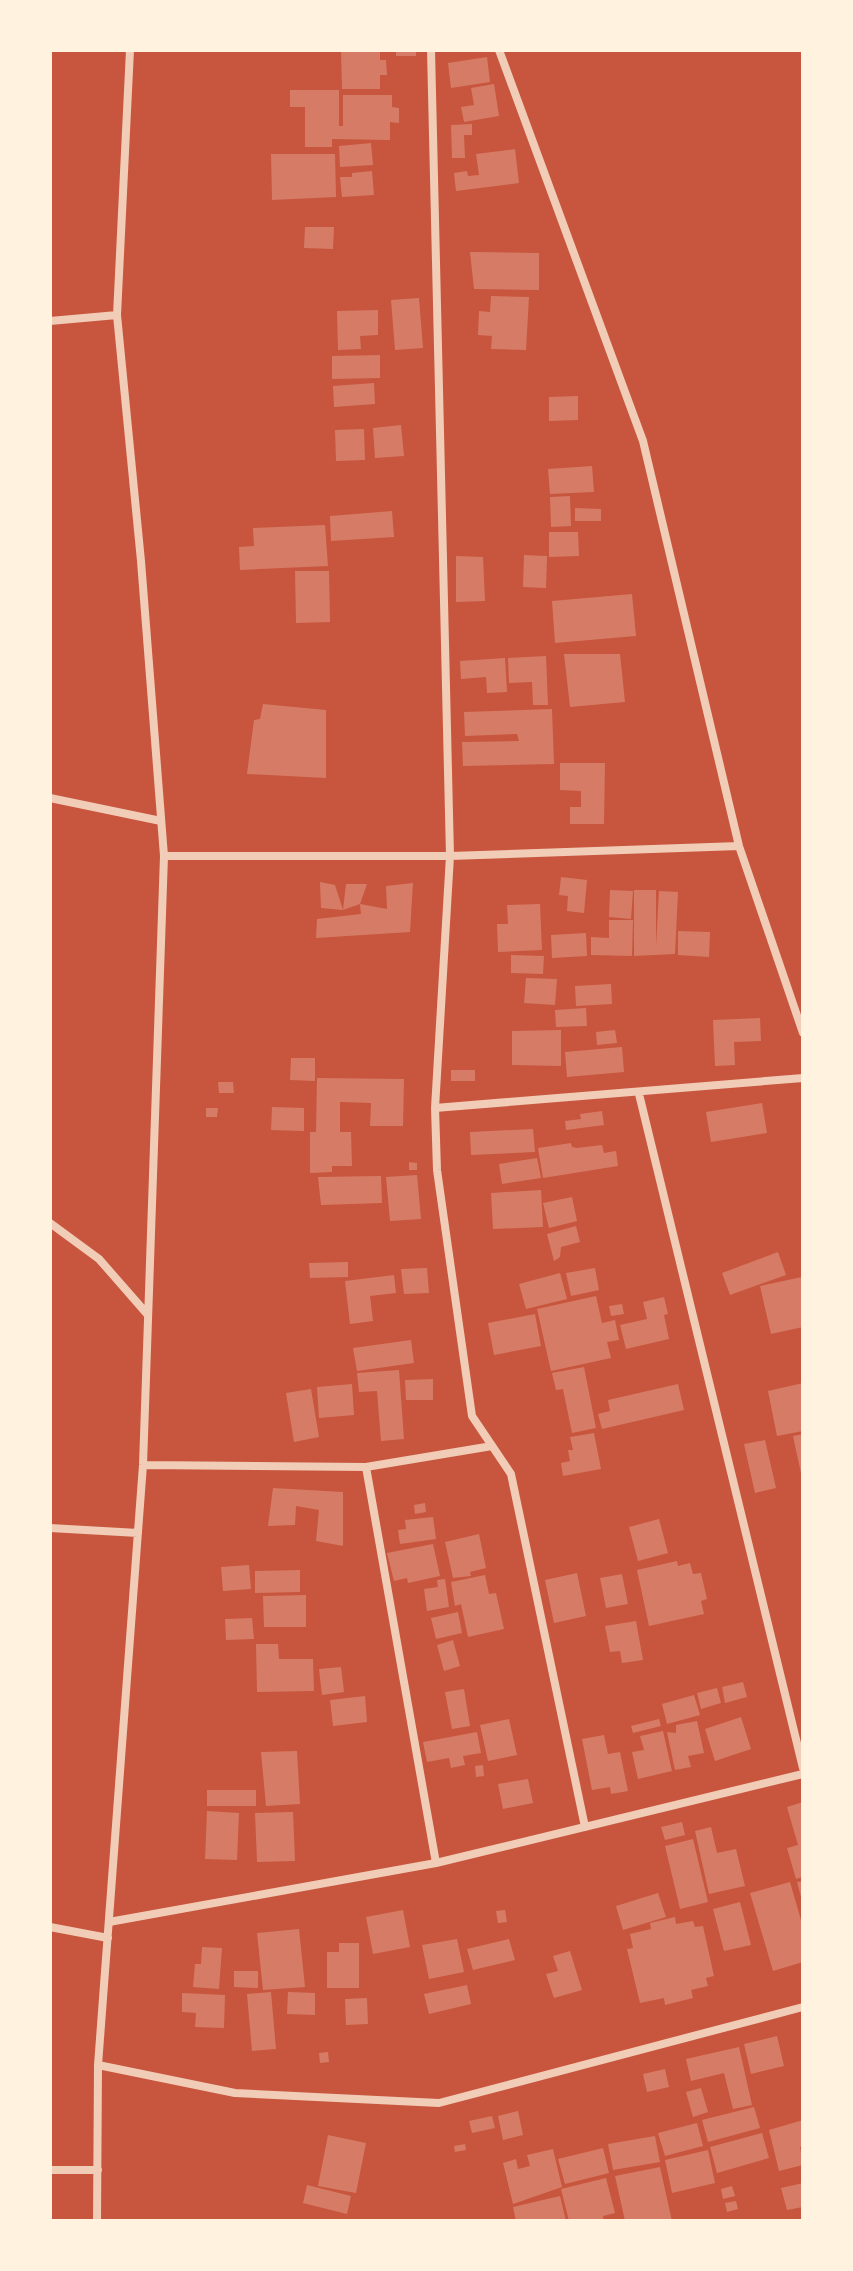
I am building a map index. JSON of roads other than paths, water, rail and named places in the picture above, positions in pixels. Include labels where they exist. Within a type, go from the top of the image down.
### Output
[{"type":"street","points":[[97,2221],[98,2065],[143,1465],[164,856],[117,315],[130,50]]},
{"type":"street","points":[[431,50],[450,856],[435,1108],[437,1170],[472,1416],[511,1474],[585,1827]]},
{"type":"street","points":[[499,50],[643,441],[739,846],[803,1033]]},
{"type":"street","points":[[50,321],[117,315]]},
{"type":"street","points":[[50,798],[161,821]]},
{"type":"street","points":[[164,856],[450,856],[739,846]]},
{"type":"street","points":[[435,1108],[639,1094],[803,1078]]},
{"type":"street","points":[[639,1094],[803,1768]]},
{"type":"street","points":[[50,1223],[99,1259],[148,1315]]},
{"type":"street","points":[[143,1465],[366,1467],[492,1446]]},
{"type":"street","points":[[366,1467],[436,1863]]},
{"type":"street","points":[[50,1528],[138,1533]]},
{"type":"street","points":[[109,1922],[436,1863],[803,1774]]},
{"type":"street","points":[[50,1927],[108,1938]]},
{"type":"street","points":[[98,2065],[235,2093],[439,2103],[803,2007]]},
{"type":"street","points":[[50,2170],[98,2170]]}]
